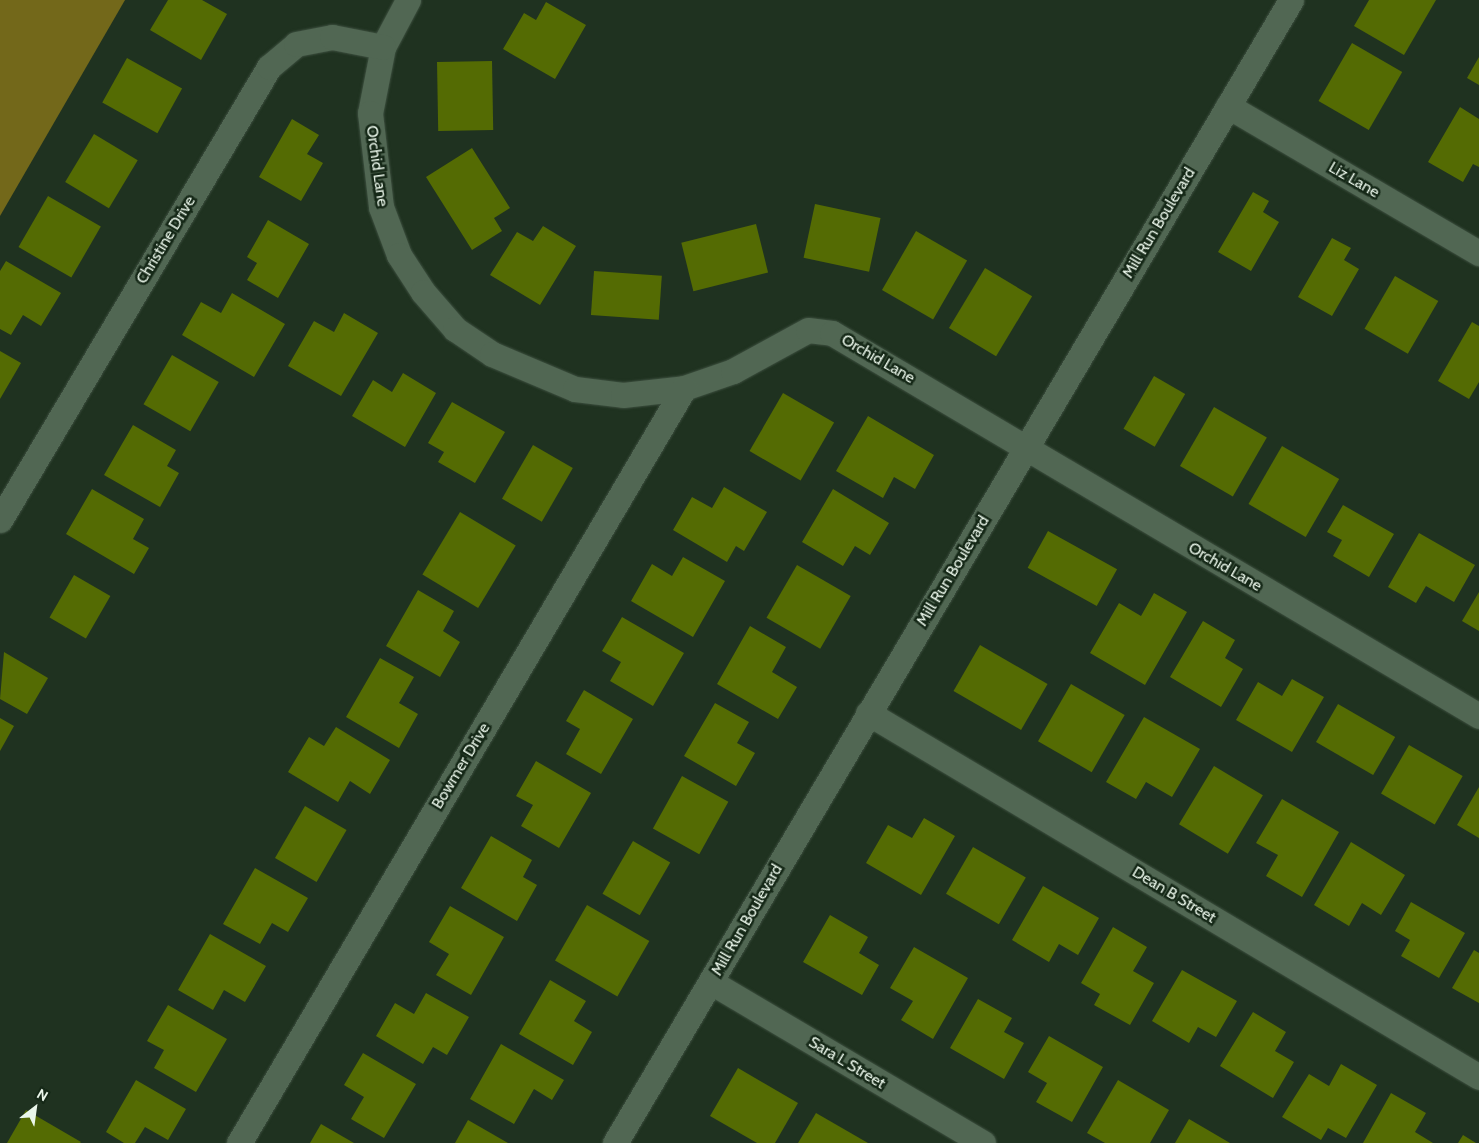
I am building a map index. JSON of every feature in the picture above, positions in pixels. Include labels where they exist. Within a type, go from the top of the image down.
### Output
[{"type":"street","name":"Orchid Lane","points":[[408,0],[383,47],[370,113],[381,208],[399,255],[455,329],[492,354],[575,389],[623,395],[684,388],[733,370],[808,330],[832,332],[858,344],[1026,449],[1479,716]]},
{"type":"street","name":"Mill Run Boulevard","points":[[616,1143],[1291,0]]},
{"type":"street","name":"Christine Drive","points":[[0,520],[268,67],[296,44],[332,37],[383,47]]},
{"type":"street","name":"Liz Lane","points":[[1228,106],[1479,253]]},
{"type":"street","name":"Bowmer Drive","points":[[239,1143],[684,388]]},
{"type":"street","name":"Dean B Street","points":[[868,714],[1479,1077]]},
{"type":"street","name":"Sara L Street","points":[[711,982],[983,1143]]},
{"type":"shaded area","points":[[0,0],[125,0],[0,216]]},
{"type":"building","points":[[168,0],[202,0],[227,14],[201,60],[150,30]]},
{"type":"building","points":[[1369,0],[1436,0],[1404,55],[1354,26]]},
{"type":"building","points":[[546,2],[586,25],[555,79],[503,49],[524,13],[536,20]]},
{"type":"building","points":[[1352,43],[1402,72],[1369,130],[1318,101]]},
{"type":"building","points":[[1479,57],[1479,85],[1467,78]]},
{"type":"building","points":[[127,58],[182,89],[157,133],[102,103]]},
{"type":"building","points":[[492,61],[493,130],[438,131],[437,62]]},
{"type":"building","points":[[1460,107],[1479,119],[1479,167],[1473,164],[1463,182],[1428,162]]},
{"type":"building","points":[[292,119],[319,135],[307,154],[323,163],[301,201],[259,177]]},
{"type":"building","points":[[94,134],[138,160],[109,208],[65,182]]},
{"type":"building","points":[[472,148],[510,208],[494,218],[502,231],[472,250],[426,177]]},
{"type":"building","points":[[1253,192],[1269,201],[1263,212],[1279,222],[1251,271],[1218,252]]},
{"type":"building","points":[[48,196],[101,226],[71,278],[18,247]]},
{"type":"building","points":[[815,204],[881,218],[869,272],[804,258]]},
{"type":"building","points":[[268,220],[309,244],[278,298],[247,280],[257,263],[247,257]]},
{"type":"building","points":[[756,224],[768,273],[693,291],[681,243]]},
{"type":"building","points":[[543,226],[576,246],[540,305],[490,275],[517,232],[533,241]]},
{"type":"building","points":[[916,231],[967,260],[933,319],[882,290]]},
{"type":"building","points":[[1332,238],[1351,248],[1344,260],[1359,269],[1332,316],[1298,297]]},
{"type":"building","points":[[6,261],[61,293],[41,326],[23,315],[11,335],[0,329],[0,271]]},
{"type":"building","points":[[985,268],[1032,296],[996,356],[949,328]]},
{"type":"building","points":[[594,271],[662,276],[659,320],[591,315]]},
{"type":"building","points":[[1395,276],[1438,301],[1408,354],[1364,329]]},
{"type":"building","points":[[232,293],[285,324],[254,377],[182,335],[201,302],[221,313]]},
{"type":"building","points":[[344,313],[378,333],[341,396],[288,366],[314,321],[334,332]]},
{"type":"building","points":[[1472,322],[1479,326],[1479,382],[1469,399],[1438,381]]},
{"type":"building","points":[[0,351],[21,363],[0,399]]},
{"type":"building","points":[[172,355],[219,382],[190,431],[144,404]]},
{"type":"building","points":[[403,373],[436,393],[405,447],[352,416],[373,380],[392,392]]},
{"type":"building","points":[[1154,376],[1185,394],[1155,447],[1124,429]]},
{"type":"building","points":[[783,393],[834,422],[801,481],[750,451]]},
{"type":"building","points":[[452,402],[505,432],[475,483],[438,462],[444,452],[428,443]]},
{"type":"building","points":[[1214,407],[1267,438],[1233,496],[1180,466]]},
{"type":"building","points":[[868,416],[934,455],[915,489],[894,477],[883,498],[836,471]]},
{"type":"building","points":[[133,425],[176,450],[167,466],[179,473],[160,507],[104,475]]},
{"type":"building","points":[[533,445],[573,468],[542,522],[502,499]]},
{"type":"building","points":[[1282,446],[1339,479],[1306,537],[1248,504]]},
{"type":"building","points":[[724,487],[767,512],[744,551],[736,546],[727,562],[673,530],[692,497],[712,508]]},
{"type":"building","points":[[92,489],[144,519],[133,539],[149,548],[134,574],[66,534]]},
{"type":"building","points":[[833,489],[889,523],[870,555],[855,546],[843,566],[802,542]]},
{"type":"building","points":[[1343,505],[1394,534],[1369,577],[1333,556],[1342,540],[1327,532]]},
{"type":"building","points":[[460,512],[516,545],[478,608],[422,575]]},
{"type":"building","points":[[1048,531],[1117,569],[1097,606],[1028,568]]},
{"type":"building","points":[[1419,533],[1475,565],[1454,602],[1426,586],[1416,603],[1388,587]]},
{"type":"building","points":[[683,557],[725,581],[693,637],[631,601],[652,564],[672,576]]},
{"type":"building","points":[[797,565],[851,596],[820,649],[766,618]]},
{"type":"building","points":[[74,575],[110,596],[86,638],[50,617]]},
{"type":"building","points":[[418,590],[454,611],[443,631],[460,642],[440,677],[386,646]]},
{"type":"building","points":[[1479,592],[1479,631],[1462,621]]},
{"type":"building","points":[[1154,593],[1187,612],[1145,685],[1090,653],[1119,603],[1141,616]]},
{"type":"building","points":[[622,617],[684,653],[653,706],[610,681],[621,662],[602,651]]},
{"type":"building","points":[[1203,621],[1235,640],[1225,658],[1243,669],[1221,707],[1170,677]]},
{"type":"building","points":[[750,626],[786,647],[772,672],[797,687],[778,719],[717,684]]},
{"type":"building","points":[[980,645],[1048,684],[1021,730],[954,691]]},
{"type":"building","points":[[4,652],[48,678],[27,714],[0,699]]},
{"type":"building","points":[[380,658],[414,677],[399,703],[418,714],[399,748],[346,717]]},
{"type":"building","points":[[1292,679],[1324,697],[1292,752],[1236,720],[1258,682],[1282,696]]},
{"type":"building","points":[[1071,684],[1125,715],[1092,772],[1038,741]]},
{"type":"building","points":[[584,690],[633,719],[601,774],[566,754],[580,729],[566,721]]},
{"type":"building","points":[[715,703],[749,722],[737,743],[755,753],[736,786],[684,756]]},
{"type":"building","points":[[1338,704],[1395,737],[1373,775],[1316,742]]},
{"type":"building","points":[[1144,717],[1200,749],[1172,797],[1146,782],[1136,799],[1106,782]]},
{"type":"building","points":[[0,718],[14,726],[0,751]]},
{"type":"building","points":[[336,727],[390,760],[370,794],[350,781],[338,802],[288,772],[309,737],[324,746]]},
{"type":"building","points":[[1409,745],[1463,776],[1435,824],[1381,793]]},
{"type":"building","points":[[536,761],[591,793],[559,848],[521,826],[533,805],[516,796]]},
{"type":"building","points":[[1214,766],[1263,795],[1228,854],[1179,824]]},
{"type":"building","points":[[682,776],[728,802],[699,854],[653,828]]},
{"type":"building","points":[[1479,787],[1479,838],[1457,825]]},
{"type":"building","points":[[1282,799],[1339,832],[1302,897],[1266,876],[1278,855],[1256,843]]},
{"type":"building","points":[[305,806],[347,830],[317,882],[275,858]]},
{"type":"building","points":[[924,818],[955,836],[921,895],[866,863],[888,825],[912,838]]},
{"type":"building","points":[[491,836],[532,860],[523,877],[537,885],[517,921],[461,888]]},
{"type":"building","points":[[633,841],[670,862],[640,915],[602,894]]},
{"type":"building","points":[[1351,842],[1405,875],[1381,915],[1362,903],[1349,926],[1314,905]]},
{"type":"building","points":[[973,847],[1026,877],[999,924],[946,894]]},
{"type":"building","points":[[255,868],[308,898],[288,932],[272,923],[260,944],[223,924]]},
{"type":"building","points":[[1043,886],[1099,918],[1078,955],[1059,944],[1049,962],[1012,940]]},
{"type":"building","points":[[1411,902],[1465,933],[1439,978],[1401,956],[1410,940],[1395,931]]},
{"type":"building","points":[[587,905],[649,941],[617,996],[555,960]]},
{"type":"building","points":[[450,906],[504,937],[471,995],[436,975],[449,954],[429,942]]},
{"type":"building","points":[[830,915],[868,937],[859,953],[879,965],[862,995],[803,962]]},
{"type":"building","points":[[1113,927],[1147,947],[1133,971],[1154,983],[1130,1025],[1094,1005],[1100,994],[1081,983]]},
{"type":"building","points":[[210,934],[266,966],[245,1002],[224,990],[213,1010],[178,990]]},
{"type":"building","points":[[914,947],[968,978],[933,1039],[901,1020],[913,1001],[890,988]]},
{"type":"building","points":[[1474,950],[1479,953],[1479,1003],[1452,988]]},
{"type":"building","points":[[1182,970],[1237,1001],[1216,1037],[1198,1027],[1189,1043],[1152,1021]]},
{"type":"building","points":[[550,980],[586,1001],[574,1021],[592,1032],[573,1065],[519,1034]]},
{"type":"building","points":[[426,993],[469,1017],[447,1055],[433,1047],[423,1064],[376,1036],[395,1003],[414,1014]]},
{"type":"building","points":[[978,999],[1012,1018],[1004,1032],[1024,1043],[1004,1079],[950,1048]]},
{"type":"building","points":[[168,1005],[227,1039],[196,1092],[154,1068],[164,1050],[147,1041]]},
{"type":"building","points":[[1253,1012],[1286,1032],[1275,1051],[1294,1062],[1273,1098],[1220,1066]]},
{"type":"building","points":[[1049,1036],[1103,1067],[1072,1122],[1036,1102],[1047,1083],[1028,1072]]},
{"type":"building","points":[[501,1044],[564,1080],[552,1100],[534,1089],[514,1124],[470,1099]]},
{"type":"building","points":[[363,1053],[416,1084],[384,1138],[351,1119],[364,1097],[344,1085]]},
{"type":"building","points":[[1341,1064],[1377,1085],[1346,1138],[1328,1128],[1321,1140],[1282,1117],[1309,1074],[1329,1086]]},
{"type":"building","points":[[738,1068],[798,1103],[775,1143],[757,1143],[710,1116]]},
{"type":"building","points":[[136,1080],[186,1109],[168,1140],[145,1127],[135,1143],[124,1143],[106,1132]]},
{"type":"building","points":[[1118,1080],[1169,1110],[1150,1143],[1105,1143],[1087,1133]]},
{"type":"building","points":[[1391,1093],[1426,1113],[1415,1132],[1433,1143],[1363,1143]]},
{"type":"building","points":[[26,1110],[81,1142],[7,1143]]},
{"type":"building","points":[[816,1113],[868,1143],[798,1143]]},
{"type":"building","points":[[1189,1119],[1230,1143],[1175,1143]]},
{"type":"building","points":[[468,1120],[508,1143],[455,1143]]},
{"type":"building","points":[[321,1124],[354,1143],[310,1143]]},
{"type":"building","points":[[1463,1135],[1476,1143],[1458,1143]]}]
